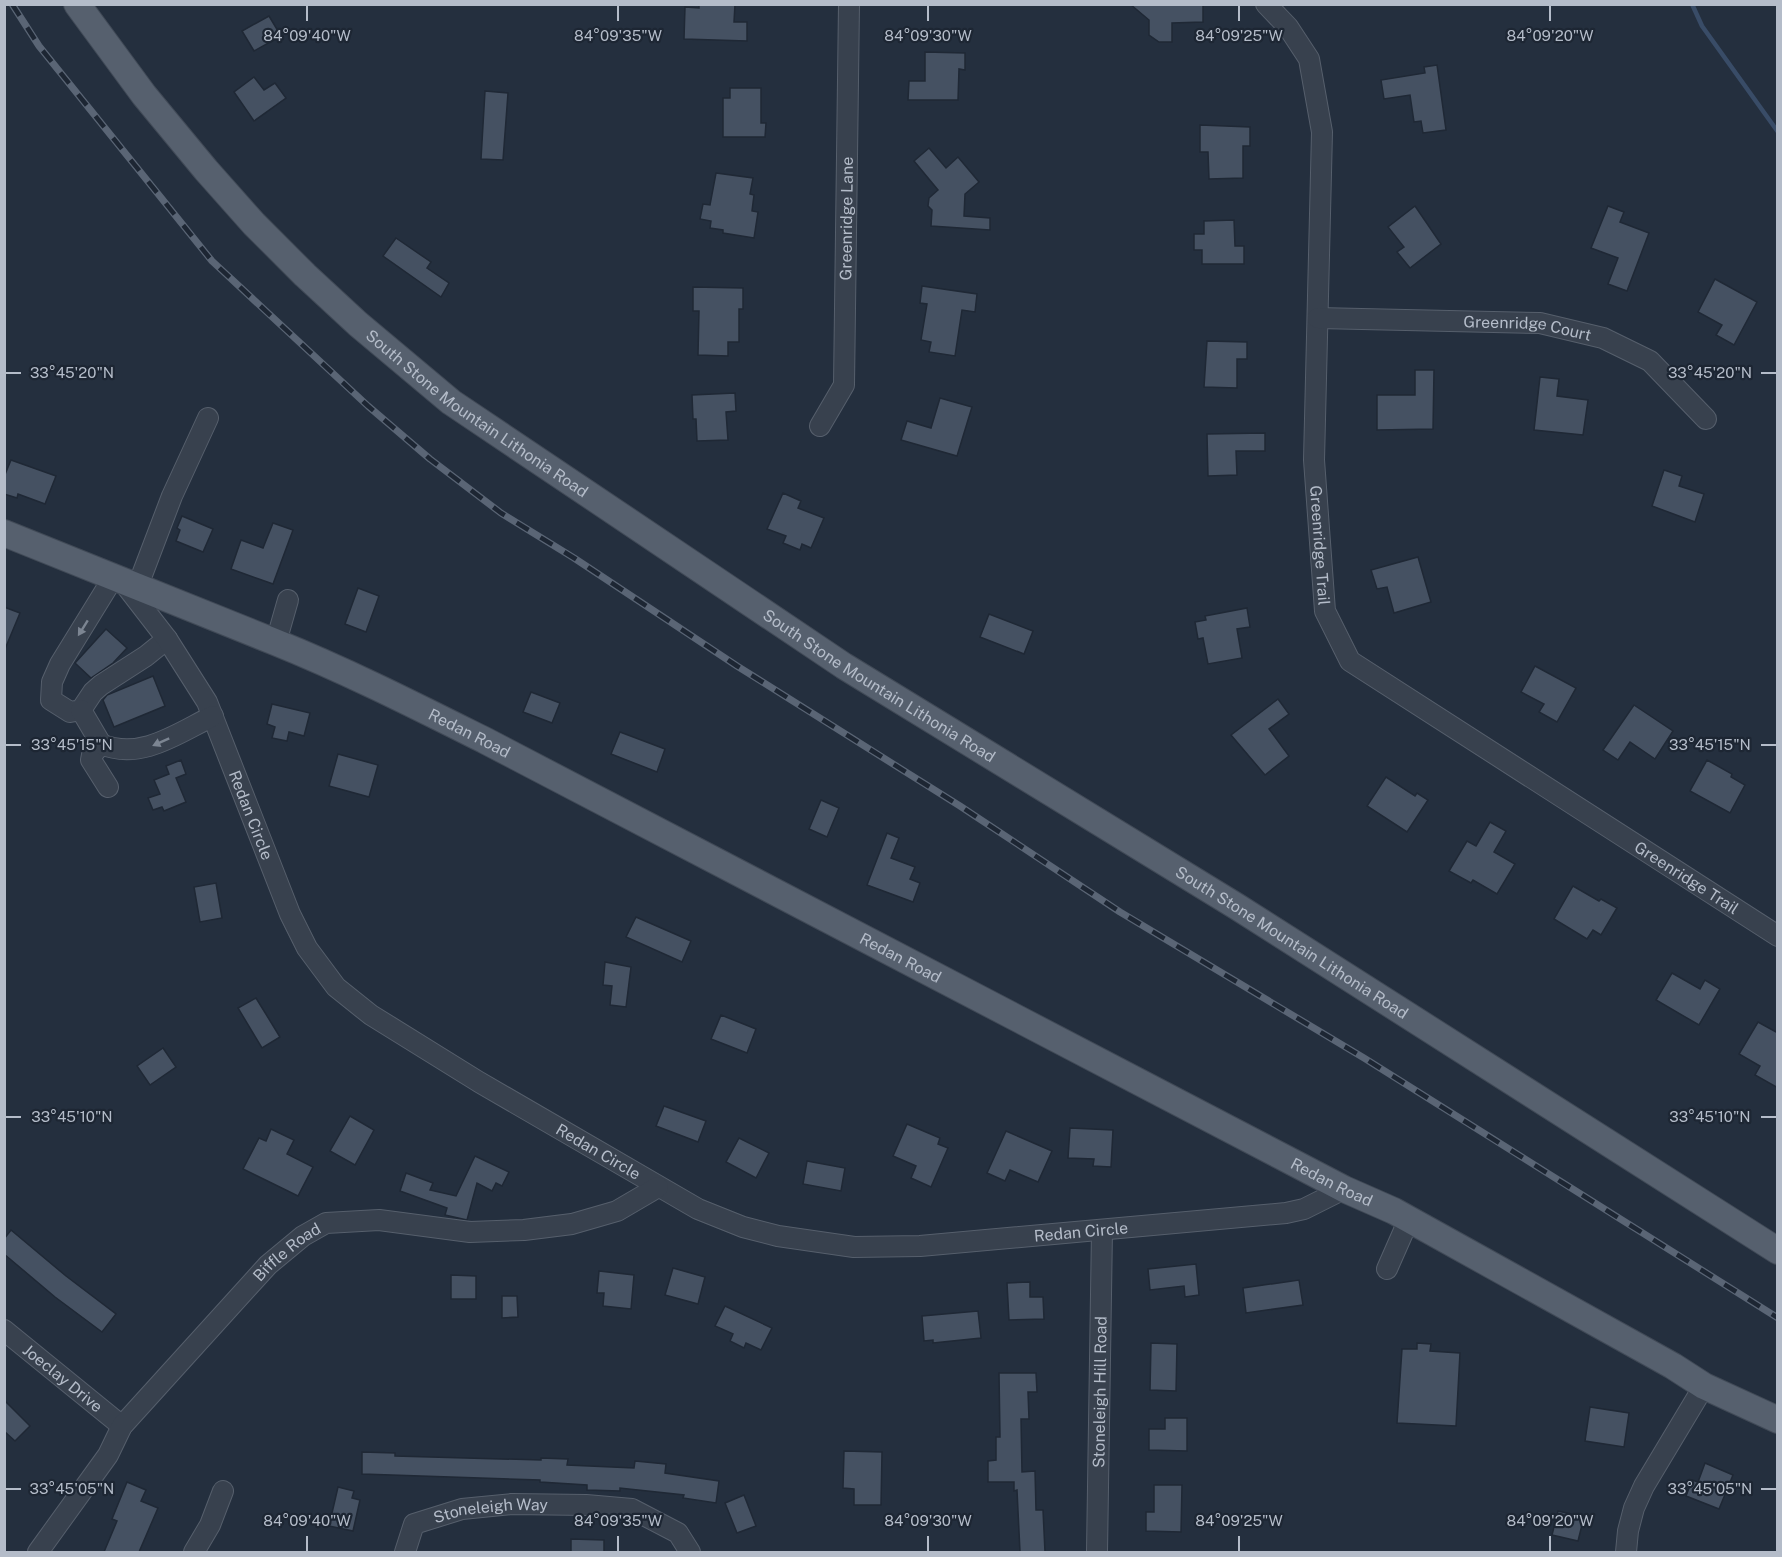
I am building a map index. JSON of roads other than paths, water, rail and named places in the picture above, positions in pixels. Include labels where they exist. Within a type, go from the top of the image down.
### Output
[{"type":"main road","name":"South Stone Mountain Lithonia Road","points":[[76,4],[144,95],[254,224],[358,324],[451,402],[844,666],[1246,912],[1778,1251]]},
{"type":"main road","name":"Redan Road","points":[[4,533],[276,642],[383,689],[1344,1190],[1409,1220],[1674,1366],[1704,1386],[1778,1420]]},
{"type":"street","name":"Greenridge Lane","points":[[820,426],[844,385],[849,4]]},
{"type":"street","name":"Greenridge Trail","points":[[1266,4],[1288,27],[1309,59],[1322,132],[1314,460],[1325,612],[1350,661],[1778,936]]},
{"type":"street","name":"Greenridge Court","points":[[1318,318],[1540,323],[1604,338],[1650,361],[1706,419]]},
{"type":"street","points":[[167,639],[146,657],[101,685],[93,692],[81,710],[70,712],[51,700],[52,682],[60,664],[124,583],[172,496],[208,418]]},
{"type":"street","name":"Redan Circle","points":[[124,583],[167,639],[207,702],[290,914],[307,948],[336,987],[371,1015],[479,1082],[698,1209],[744,1227],[778,1236],[854,1247],[920,1246],[1286,1213],[1304,1209],[1344,1190]]},
{"type":"street","points":[[276,642],[288,600]]},
{"type":"street","points":[[81,710],[101,744],[112,749],[132,750],[156,745],[213,716]]},
{"type":"street","points":[[101,744],[92,755],[91,760],[108,787]]},
{"type":"street","name":"Biffle Road","points":[[38,1552],[108,1455],[122,1426],[268,1265],[303,1236],[326,1223],[379,1220],[470,1232],[524,1230],[572,1224],[617,1211],[658,1187]]},
{"type":"street","points":[[1387,1269],[1409,1220]]},
{"type":"street","name":"Stoneleigh Hill Road","points":[[1097,1552],[1102,1230]]},
{"type":"street","name":"Joeclay Drive","points":[[4,1330],[122,1426]]},
{"type":"street","points":[[1626,1552],[1634,1508],[1644,1486],[1704,1386]]},
{"type":"street","points":[[194,1552],[210,1525],[223,1491]]},
{"type":"street","name":"Stoneleigh Way","points":[[405,1552],[414,1524],[462,1509],[512,1504],[586,1505],[632,1509],[678,1533],[690,1552]]},
{"type":"waterway","points":[[1692,4],[1702,26],[1778,132]]},
{"type":"railway","points":[[12,4],[39,46],[212,261],[368,406],[430,459],[501,513],[574,558],[737,666],[960,806],[1120,912],[1364,1058],[1778,1318]]}]
